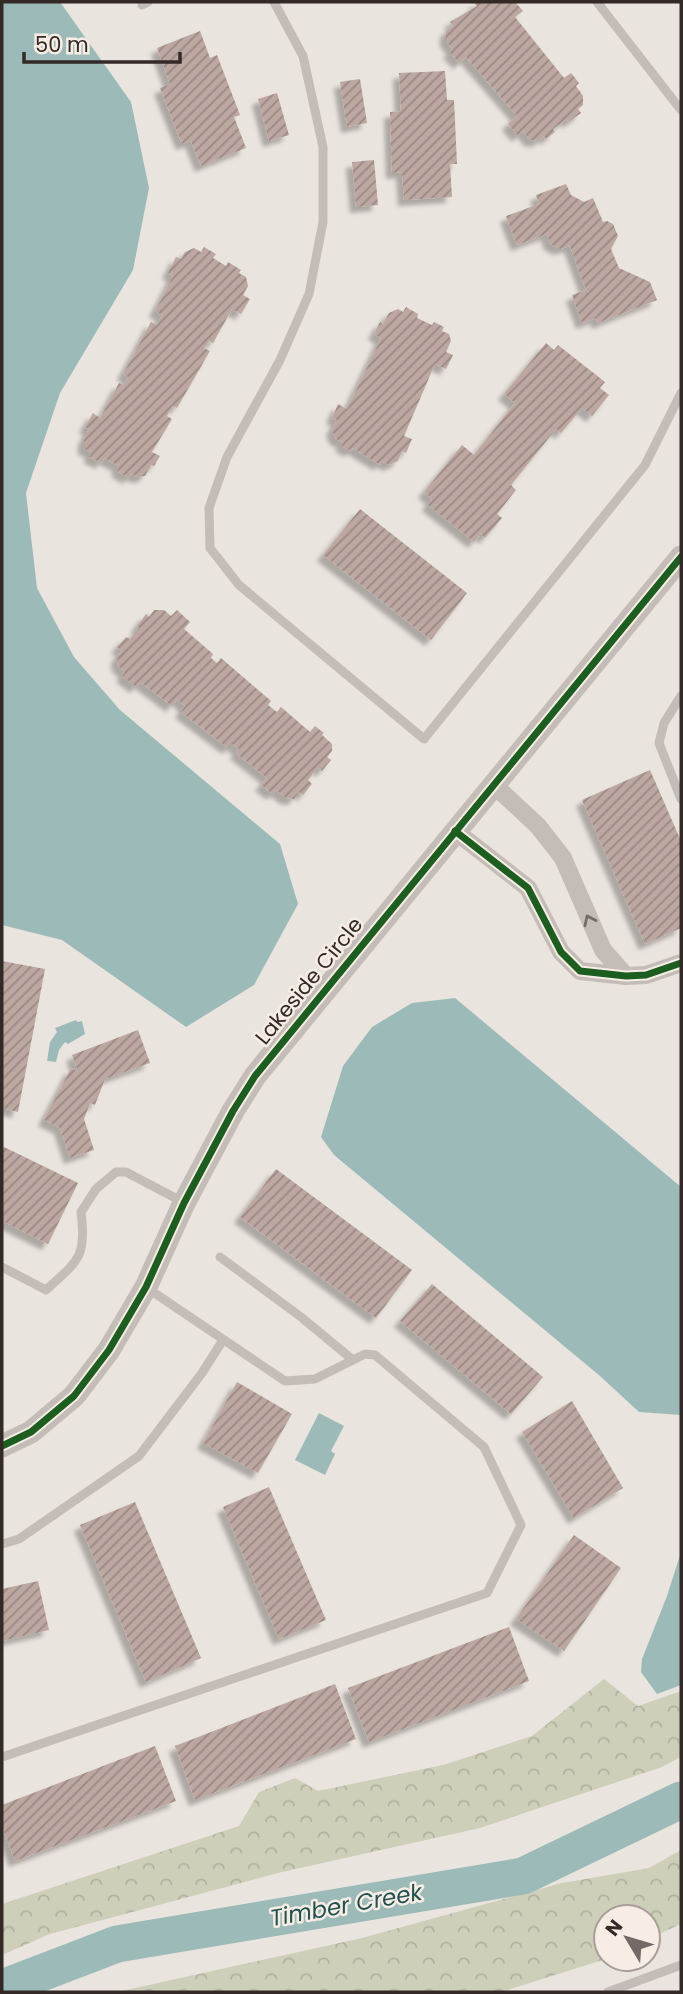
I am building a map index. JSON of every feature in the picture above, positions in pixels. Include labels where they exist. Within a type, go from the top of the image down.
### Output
[{"type":"street","name":"Lakeside Circle","points":[[2,1446],[30,1432],[74,1396],[109,1350],[146,1287],[184,1203],[233,1111],[255,1076],[681,557]]},
{"type":"street","points":[[494,784],[538,826],[563,858],[603,950],[626,976]]},
{"type":"street","points":[[455,831],[527,888],[561,952],[580,971],[626,976],[646,975],[681,963]]},
{"type":"lane","points":[[274,2],[303,56],[323,146],[323,222],[309,294],[280,360],[227,457],[209,508],[210,548],[239,585],[424,739],[645,465],[681,393]]},
{"type":"lane","points":[[597,2],[681,110]]},
{"type":"lane","points":[[681,696],[664,723],[659,743],[681,799]]},
{"type":"lane","points":[[2,1266],[46,1290],[75,1264],[84,1239],[80,1212],[96,1189],[116,1172],[126,1172],[184,1203]]},
{"type":"lane","points":[[220,1257],[353,1360]]},
{"type":"lane","points":[[2,1757],[487,1592],[521,1525],[484,1447],[376,1354],[365,1354],[315,1379],[285,1381],[146,1287]]},
{"type":"lane","points":[[2,1544],[19,1539],[139,1456],[202,1373],[223,1340]]},
{"type":"lane","points":[[608,1992],[681,1965]]},
{"type":"green space","points":[[604,1679],[638,1706],[681,1691],[681,1757],[662,1767],[480,1828],[282,1872],[50,1934],[2,1955],[2,1904],[239,1826],[259,1792],[295,1778],[318,1791],[443,1765],[532,1736]]},
{"type":"green space","points":[[681,1850],[681,1924],[662,1933],[662,1903],[592,1903],[592,1963],[501,1992],[117,1992],[362,1938],[562,1883],[649,1868]]},
{"type":"water","points":[[2,2],[60,2],[131,102],[149,188],[133,270],[60,393],[26,493],[37,588],[74,657],[120,710],[280,844],[298,904],[254,985],[186,1027],[62,940],[2,925]]},
{"type":"water","points":[[455,998],[681,1187],[681,1415],[639,1412],[600,1376],[334,1155],[321,1137],[343,1066],[372,1027],[412,1003]]},
{"type":"water","points":[[76,1020],[82,1021],[85,1034],[68,1044],[65,1042],[59,1050],[56,1062],[47,1061],[50,1042],[57,1032],[55,1028]]},
{"type":"water","points":[[319,1413],[344,1426],[331,1451],[335,1454],[325,1475],[295,1460]]},
{"type":"water","points":[[681,1552],[681,1685],[657,1694],[641,1672],[642,1659]]},
{"type":"building","points":[[515,2],[523,11],[515,17],[564,78],[571,73],[579,83],[576,86],[583,96],[583,105],[578,109],[581,113],[553,129],[555,132],[546,139],[544,136],[538,141],[530,140],[523,131],[518,136],[508,124],[517,116],[466,57],[459,63],[449,52],[453,49],[446,41],[446,31],[453,26],[450,22],[477,6],[474,3]]},
{"type":"building","points":[[200,31],[210,58],[217,55],[240,115],[234,117],[246,148],[201,166],[191,141],[182,144],[160,88],[170,84],[157,48]]},
{"type":"building","points":[[445,71],[447,100],[454,100],[457,164],[450,164],[452,197],[404,200],[402,172],[392,173],[390,112],[401,111],[399,73]]},
{"type":"building","points":[[360,79],[367,123],[347,127],[340,82]]},
{"type":"building","points":[[277,93],[289,135],[269,141],[258,99]]},
{"type":"building","points":[[374,160],[378,205],[356,207],[352,162]]},
{"type":"building","points":[[566,184],[571,195],[584,202],[593,198],[603,222],[613,224],[618,236],[611,249],[619,268],[650,282],[657,300],[598,323],[596,318],[582,323],[572,295],[586,290],[570,246],[560,249],[550,244],[547,234],[517,245],[506,216],[539,204],[536,195]]},
{"type":"building","points":[[204,247],[216,254],[213,258],[226,266],[228,262],[241,270],[239,273],[246,277],[248,286],[243,295],[250,299],[241,314],[232,309],[213,343],[209,341],[204,348],[210,351],[177,408],[172,406],[167,416],[172,419],[152,452],[160,456],[154,466],[151,465],[145,476],[131,474],[129,478],[117,471],[119,466],[104,458],[102,463],[89,457],[92,452],[84,449],[84,440],[89,429],[85,427],[93,413],[100,418],[119,383],[124,385],[128,377],[123,374],[151,322],[157,325],[162,315],[155,311],[173,276],[168,273],[176,257],[181,259],[185,252],[194,248],[201,252]]},
{"type":"building","points":[[406,307],[418,314],[417,318],[444,327],[442,331],[449,334],[451,341],[446,352],[453,355],[446,369],[435,364],[404,436],[412,439],[406,453],[402,451],[398,461],[389,465],[381,461],[380,465],[353,448],[351,451],[341,446],[343,442],[336,439],[332,430],[337,420],[332,418],[338,404],[347,409],[381,338],[374,334],[380,322],[383,324],[389,313],[398,309],[403,312]]},
{"type":"building","points":[[546,343],[554,350],[558,345],[605,382],[600,388],[609,395],[592,416],[582,408],[561,433],[556,429],[511,485],[516,490],[497,514],[502,518],[485,538],[481,534],[474,542],[428,505],[432,499],[424,492],[462,445],[474,455],[515,403],[504,394]]},
{"type":"building","points":[[360,509],[467,593],[431,640],[323,555]]},
{"type":"building","points":[[154,610],[164,610],[171,616],[177,610],[190,622],[184,629],[213,654],[211,658],[217,663],[221,658],[271,701],[268,705],[277,712],[281,707],[310,732],[315,726],[324,733],[322,735],[332,744],[332,751],[327,757],[331,760],[322,771],[318,767],[308,780],[312,784],[303,795],[299,792],[294,799],[286,798],[276,790],[273,794],[261,785],[267,778],[236,753],[239,749],[232,744],[228,748],[181,712],[185,706],[177,699],[172,706],[140,682],[136,687],[122,676],[125,672],[118,666],[117,657],[122,651],[117,647],[126,637],[130,639],[146,614],[149,617]]},
{"type":"building","points":[[650,770],[681,841],[681,928],[645,944],[582,800]]},
{"type":"building","points":[[2,961],[45,969],[18,1112],[2,1108]]},
{"type":"building","points":[[138,1030],[150,1063],[105,1079],[95,1105],[90,1103],[84,1119],[94,1150],[70,1158],[60,1128],[44,1120],[71,1068],[78,1072],[72,1055]]},
{"type":"building","points":[[2,1146],[78,1183],[48,1244],[2,1221]]},
{"type":"building","points":[[276,1169],[412,1270],[376,1318],[240,1217]]},
{"type":"building","points":[[432,1284],[543,1377],[511,1414],[400,1321]]},
{"type":"building","points":[[237,1382],[292,1414],[258,1473],[203,1443]]},
{"type":"building","points":[[572,1401],[623,1488],[574,1518],[522,1432]]},
{"type":"building","points":[[269,1487],[326,1620],[279,1639],[223,1507]]},
{"type":"building","points":[[135,1502],[201,1658],[146,1682],[80,1525]]},
{"type":"building","points":[[574,1535],[621,1568],[564,1651],[516,1619]]},
{"type":"building","points":[[38,1581],[49,1630],[2,1641],[2,1589]]},
{"type":"building","points":[[509,1627],[529,1681],[369,1742],[348,1688]]},
{"type":"building","points":[[335,1684],[356,1739],[195,1800],[175,1746]]},
{"type":"building","points":[[155,1746],[176,1801],[15,1861],[2,1826],[2,1805]]},
{"type":"waterway","name":"Timber Creek","points":[[2,1988],[117,1944],[523,1876],[681,1800]]},
{"type":"cycle path","points":[[2,1446],[31,1432],[74,1396],[109,1350],[146,1287],[184,1203],[233,1111],[255,1076],[681,557]]},
{"type":"cycle path","points":[[455,831],[528,888],[561,952],[580,971],[626,976],[646,975],[681,963]]}]
